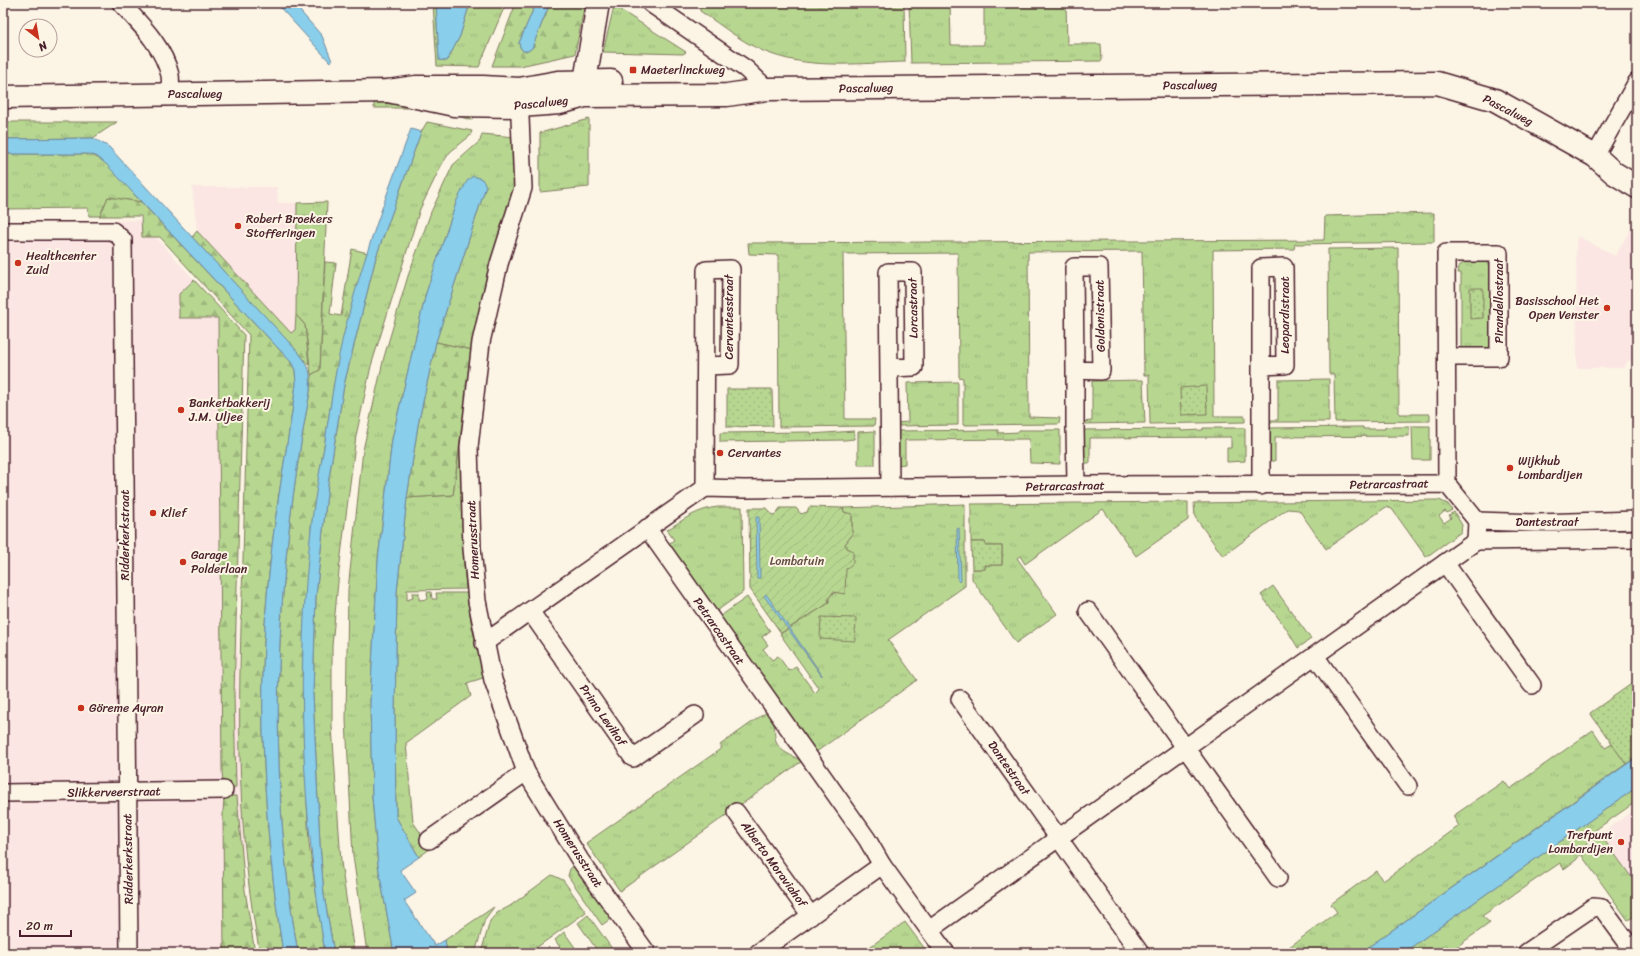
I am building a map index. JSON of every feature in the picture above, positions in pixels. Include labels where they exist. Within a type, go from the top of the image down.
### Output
[{"type":"street","points":[[121,3],[149,34],[163,56],[170,77],[170,94]]},
{"type":"street","points":[[585,89],[598,3]]},
{"type":"street","points":[[650,3],[746,69],[767,88]]},
{"type":"street","name":"Pascalweg","points":[[3,97],[271,94],[388,91],[416,87],[483,87],[520,97],[558,82],[585,89],[725,81],[767,88],[1437,83],[1495,100],[1595,156],[1619,164],[1637,174]]},
{"type":"street","points":[[1595,156],[1637,82]]},
{"type":"street","name":"Homerusstraat","points":[[520,97],[523,188],[499,264],[481,342],[469,447],[473,556],[477,601],[484,643],[493,680],[526,772],[580,860],[647,953]]},
{"type":"street","name":"Pascalweg","points":[[1595,156],[1614,173],[1637,186]]},
{"type":"street","name":"Ridderkerkstraat","points":[[3,231],[113,231],[123,240],[128,953]]},
{"type":"street","name":"Pirandellostraat","points":[[1446,357],[1499,357],[1499,253],[1446,253],[1446,357],[1447,484]]},
{"type":"street","name":"Goldonistraat","points":[[1075,370],[1101,371],[1099,267],[1074,267],[1076,485]]},
{"type":"street","name":"Leopardistraat","points":[[1261,366],[1285,365],[1284,267],[1261,268],[1261,366],[1261,486]]},
{"type":"street","name":"Cervantesstraat","points":[[705,488],[706,270],[731,270],[730,365],[706,366]]},
{"type":"street","name":"Lorcastraat","points":[[889,368],[914,367],[913,272],[888,272],[890,487]]},
{"type":"street","points":[[929,930],[1476,541],[1477,521],[1447,484]]},
{"type":"street","name":"Petrarcastraat","points":[[705,488],[744,489],[1076,485],[1261,486],[1447,484]]},
{"type":"street","points":[[484,643],[705,488]]},
{"type":"street","name":"Dantestraat","points":[[1477,521],[1537,523],[1637,520]]},
{"type":"street","name":"Petrarcastraat","points":[[647,528],[791,734],[867,839],[882,865]]},
{"type":"street","name":"Dantestraat","points":[[1476,541],[1637,539]]},
{"type":"street","points":[[1445,563],[1532,685]]},
{"type":"street","name":"Primo Levihof","points":[[530,611],[633,758],[695,715]]},
{"type":"street","points":[[1088,611],[1278,878]]},
{"type":"street","points":[[1315,656],[1408,786]]},
{"type":"street","name":"Dantestraat","points":[[960,699],[1140,953]]},
{"type":"street","points":[[429,840],[526,772]]},
{"type":"street","name":"Slikkerveerstraat","points":[[3,793],[224,790]]},
{"type":"street","name":"Alberto Moraviahof","points":[[736,812],[811,916]]},
{"type":"street","points":[[758,953],[882,865],[946,953]]},
{"type":"street","points":[[1526,953],[1593,907],[1602,908],[1635,953]]},
{"type":"shaded area","points":[[192,187],[277,187],[278,203],[297,203],[295,330],[291,334],[197,231]]},
{"type":"shaded area","points":[[140,220],[229,318],[246,953],[3,953],[3,225]]},
{"type":"shaded area","name":"Basisschool Het Open Venster","points":[[1633,225],[1637,228],[1637,365],[1628,360],[1624,368],[1577,368],[1576,241],[1578,236],[1615,256]]},
{"type":"shaded area","name":"Trefpunt Lombardijen","points":[[1637,808],[1637,885],[1600,834]]},
{"type":"green space","points":[[433,3],[436,3],[439,60],[447,61],[460,36],[470,3],[506,3],[479,67],[437,66]]},
{"type":"green space","points":[[516,3],[536,3],[519,43],[523,51],[528,51],[532,48],[550,3],[585,3],[575,54],[520,66],[492,66]]},
{"type":"green space","points":[[700,3],[904,3],[905,62],[822,64],[774,55],[745,42],[700,11]]},
{"type":"green space","points":[[909,3],[950,3],[951,45],[984,45],[984,3],[1066,3],[1067,44],[1101,44],[1102,61],[911,63]]},
{"type":"green space","points":[[614,6],[686,52],[683,54],[603,52]]},
{"type":"green space","points":[[374,100],[404,101],[476,116],[471,120],[430,108],[374,108]]},
{"type":"green space","points":[[589,119],[589,187],[540,192],[540,133]]},
{"type":"green space","points":[[3,122],[117,122],[93,138],[3,139]]},
{"type":"green space","points":[[427,122],[472,131],[470,136],[450,152],[442,164],[420,209],[371,366],[356,436],[339,571],[332,646],[332,726],[341,862],[354,953],[334,953],[324,895],[320,844],[313,694],[316,596],[328,484],[344,385],[376,257],[421,132]]},
{"type":"green space","points":[[482,134],[515,137],[516,182],[487,274],[472,350],[436,342],[486,186],[457,200],[426,293],[392,439],[378,560],[370,701],[372,797],[378,865],[394,953],[367,953],[353,856],[346,720],[348,590],[363,450],[384,357],[408,276],[431,212],[453,165],[480,141]]},
{"type":"green space","points":[[3,154],[87,154],[103,161],[110,167],[141,202],[108,197],[100,216],[89,216],[88,208],[3,209]]},
{"type":"green space","points":[[108,197],[141,202],[291,362],[295,370],[296,384],[275,519],[270,564],[263,661],[266,807],[276,905],[283,953],[260,953],[246,865],[240,775],[240,686],[249,335],[160,237],[142,237],[141,216],[100,216]]},
{"type":"green space","points":[[327,202],[320,370],[311,375],[305,325],[296,315],[297,203]]},
{"type":"green space","points":[[1434,213],[1434,242],[1295,244],[1294,249],[1213,250],[1214,416],[1245,416],[1245,422],[1150,424],[1149,375],[1144,375],[1142,251],[1028,252],[1029,417],[1060,418],[1059,424],[963,425],[963,378],[959,377],[958,253],[843,254],[845,419],[875,419],[874,426],[779,427],[778,255],[749,254],[748,243],[1324,240],[1325,216]]},
{"type":"green space","points":[[197,231],[291,333],[295,330],[296,315],[305,325],[309,365],[192,237]]},
{"type":"green space","points":[[1398,248],[1399,414],[1430,414],[1430,421],[1335,422],[1334,374],[1329,374],[1328,249]]},
{"type":"green space","points":[[352,249],[368,253],[346,326],[335,378],[311,529],[304,655],[304,738],[309,844],[325,953],[298,953],[288,883],[281,813],[279,672],[282,602],[289,531],[298,461],[310,392],[311,375],[320,370],[325,262],[336,263],[330,314],[341,316]]},
{"type":"green space","points":[[1469,260],[1484,260],[1492,267],[1492,346],[1489,350],[1461,351],[1461,273],[1458,273],[1459,266]]},
{"type":"green space","points":[[194,280],[244,335],[234,694],[236,787],[226,788],[223,785],[222,770],[218,318],[179,318],[179,294]]},
{"type":"green space","points":[[1470,288],[1483,288],[1483,318],[1470,319]]},
{"type":"green space","points":[[436,342],[472,350],[453,495],[407,498],[418,425]]},
{"type":"green space","points":[[1329,379],[1329,422],[1265,422],[1265,420],[1278,420],[1278,380]]},
{"type":"green space","points":[[1143,380],[1145,423],[1081,424],[1080,422],[1092,421],[1092,381]]},
{"type":"green space","points":[[958,382],[958,425],[896,426],[896,423],[908,422],[907,383]]},
{"type":"green space","points":[[1206,386],[1207,414],[1181,415],[1180,388]]},
{"type":"green space","points":[[727,389],[772,389],[773,426],[727,427]]},
{"type":"green space","points":[[464,417],[462,503],[466,589],[407,590],[407,600],[413,598],[412,593],[419,593],[419,600],[428,599],[427,592],[431,592],[432,599],[437,599],[436,593],[467,593],[472,628],[486,677],[467,683],[471,696],[406,743],[413,822],[431,848],[419,857],[396,817],[395,715],[397,592],[407,498],[453,495]]},
{"type":"green space","points":[[1412,426],[1430,426],[1430,460],[1413,460]]},
{"type":"green space","points":[[1363,427],[1363,429],[1385,429],[1385,427],[1409,427],[1409,436],[1275,437],[1275,461],[1266,461],[1266,428]]},
{"type":"green space","points":[[1203,428],[1245,428],[1245,461],[1227,462],[1227,448],[1231,448],[1231,437],[1090,438],[1090,463],[1080,463],[1081,430],[1181,429],[1181,431],[1203,430]]},
{"type":"green space","points":[[998,430],[998,433],[1019,432],[1019,430],[1060,430],[1060,464],[1030,463],[1029,439],[905,440],[905,464],[896,465],[896,431]]},
{"type":"green space","points":[[854,431],[854,439],[845,440],[720,442],[720,433],[811,432],[811,434]]},
{"type":"green space","points":[[875,431],[875,465],[858,465],[858,432]]},
{"type":"green space","points":[[1439,500],[1448,504],[1452,510],[1447,513],[1445,511],[1439,516],[1444,523],[1451,518],[1449,515],[1454,512],[1462,525],[1461,532],[1426,557],[1392,509],[1386,507],[1326,549],[1299,510],[1287,509],[1223,556],[1195,517],[1194,503]]},
{"type":"green space","points":[[1188,502],[1188,520],[1136,556],[1103,509],[1025,564],[1020,556],[1017,558],[1057,614],[1016,643],[972,579],[972,569],[985,569],[985,565],[1002,565],[1002,546],[985,546],[985,542],[971,542],[971,504]]},
{"type":"green space","points":[[965,504],[965,586],[888,640],[917,680],[812,755],[718,618],[747,597],[770,631],[762,637],[768,645],[763,649],[772,660],[778,656],[789,671],[796,667],[815,693],[819,689],[780,634],[829,603],[829,595],[838,592],[846,569],[852,563],[853,551],[847,548],[845,544],[852,535],[852,515],[844,512],[843,508]]},
{"type":"green space","points":[[718,507],[742,507],[743,592],[714,613],[666,546],[674,540],[667,530],[685,518],[698,512]]},
{"type":"green space","name":"Lombatuin","points":[[809,507],[843,508],[844,512],[852,514],[852,535],[845,544],[847,548],[853,551],[853,563],[846,569],[845,594],[833,592],[828,599],[829,603],[781,633],[750,589],[749,508],[766,508],[772,515],[776,514],[780,508],[796,508],[801,514],[807,512]]},
{"type":"green space","points":[[971,542],[985,542],[986,546],[1002,546],[1002,565],[985,565],[985,569],[972,569]]},
{"type":"green space","points":[[1273,586],[1311,639],[1298,648],[1286,628],[1261,595]]},
{"type":"green space","points":[[821,617],[856,618],[855,641],[820,639]]},
{"type":"green space","points":[[1637,680],[1637,757],[1626,764],[1590,713]]},
{"type":"green space","points":[[768,711],[775,720],[776,742],[782,750],[802,761],[620,891],[586,843],[722,748],[720,745]]},
{"type":"green space","points":[[1593,730],[1605,748],[1612,744],[1626,764],[1360,953],[1281,953],[1337,912],[1331,904],[1376,871],[1383,881],[1459,826],[1453,816],[1504,781],[1510,789]]},
{"type":"green space","points":[[1637,787],[1637,801],[1591,833],[1584,850],[1576,860],[1564,869],[1560,863],[1482,916],[1490,923],[1448,953],[1403,953]]},
{"type":"green space","points":[[237,796],[245,890],[255,953],[224,953],[223,813],[224,797]]},
{"type":"green space","points":[[1600,834],[1637,885],[1637,909],[1633,912],[1635,916],[1628,920],[1582,856],[1587,852],[1595,835]]},
{"type":"green space","points":[[576,864],[613,917],[602,925],[568,876],[570,869]]},
{"type":"green space","points":[[552,875],[563,880],[586,912],[529,953],[481,953],[490,921],[497,913],[510,906]]},
{"type":"green space","points":[[494,907],[485,919],[475,953],[447,953],[445,940]]},
{"type":"green space","points":[[588,915],[615,953],[594,953],[597,950],[578,923]]},
{"type":"green space","points":[[905,922],[928,953],[861,953]]},
{"type":"green space","points":[[564,932],[579,953],[564,953],[555,940]]},
{"type":"water","points":[[276,3],[293,3],[322,36],[332,61],[330,62]]},
{"type":"water","points":[[436,3],[470,3],[460,36],[447,61],[439,60]]},
{"type":"water","points":[[536,3],[550,3],[532,48],[528,51],[523,51],[519,43]]},
{"type":"water","points":[[411,129],[421,132],[376,257],[344,385],[328,484],[316,596],[313,694],[320,844],[324,895],[334,953],[325,953],[311,847],[303,741],[303,635],[311,529],[334,383],[346,325],[384,201]]},
{"type":"water","points":[[93,138],[109,147],[299,353],[308,367],[310,392],[298,461],[289,531],[282,602],[279,672],[281,813],[288,883],[298,953],[283,953],[276,905],[266,807],[263,710],[263,661],[270,564],[275,519],[296,384],[295,370],[291,362],[106,164],[96,156],[87,154],[3,154],[3,139]]},
{"type":"water","points":[[473,176],[482,179],[486,186],[436,342],[418,425],[407,498],[397,592],[395,715],[396,817],[419,857],[400,870],[416,893],[404,901],[435,946],[445,940],[447,953],[394,953],[378,865],[372,797],[370,701],[378,560],[392,439],[426,293],[457,200],[467,181]]},
{"type":"water","points":[[756,517],[759,517],[760,578],[757,578]]},
{"type":"water","points":[[959,528],[961,581],[959,582],[957,529]]},
{"type":"water","points":[[766,594],[822,675],[822,676],[764,596]]},
{"type":"water","points":[[1637,757],[1637,787],[1403,953],[1360,953]]},
{"type":"place","name":"Maeterlinckweg","points":[[633,70]]},
{"type":"place","name":"Robert Broekers Stofferingen","points":[[238,226]]},
{"type":"place","name":"Healthcenter Zuid","points":[[18,263]]},
{"type":"place","name":"Basisschool Het Open Venster","points":[[1607,308]]},
{"type":"place","name":"Banketbakkerij J.M. Uljee","points":[[181,410]]},
{"type":"place","name":"Cervantes","points":[[720,453]]},
{"type":"place","name":"Wijkhub Lombardijen","points":[[1510,468]]},
{"type":"place","name":"Klief","points":[[153,513]]},
{"type":"place","name":"Garage Polderlaan","points":[[183,562]]},
{"type":"place","name":"Göreme Ayran","points":[[81,708]]},
{"type":"place","name":"Trefpunt Lombardijen","points":[[1621,842]]}]
